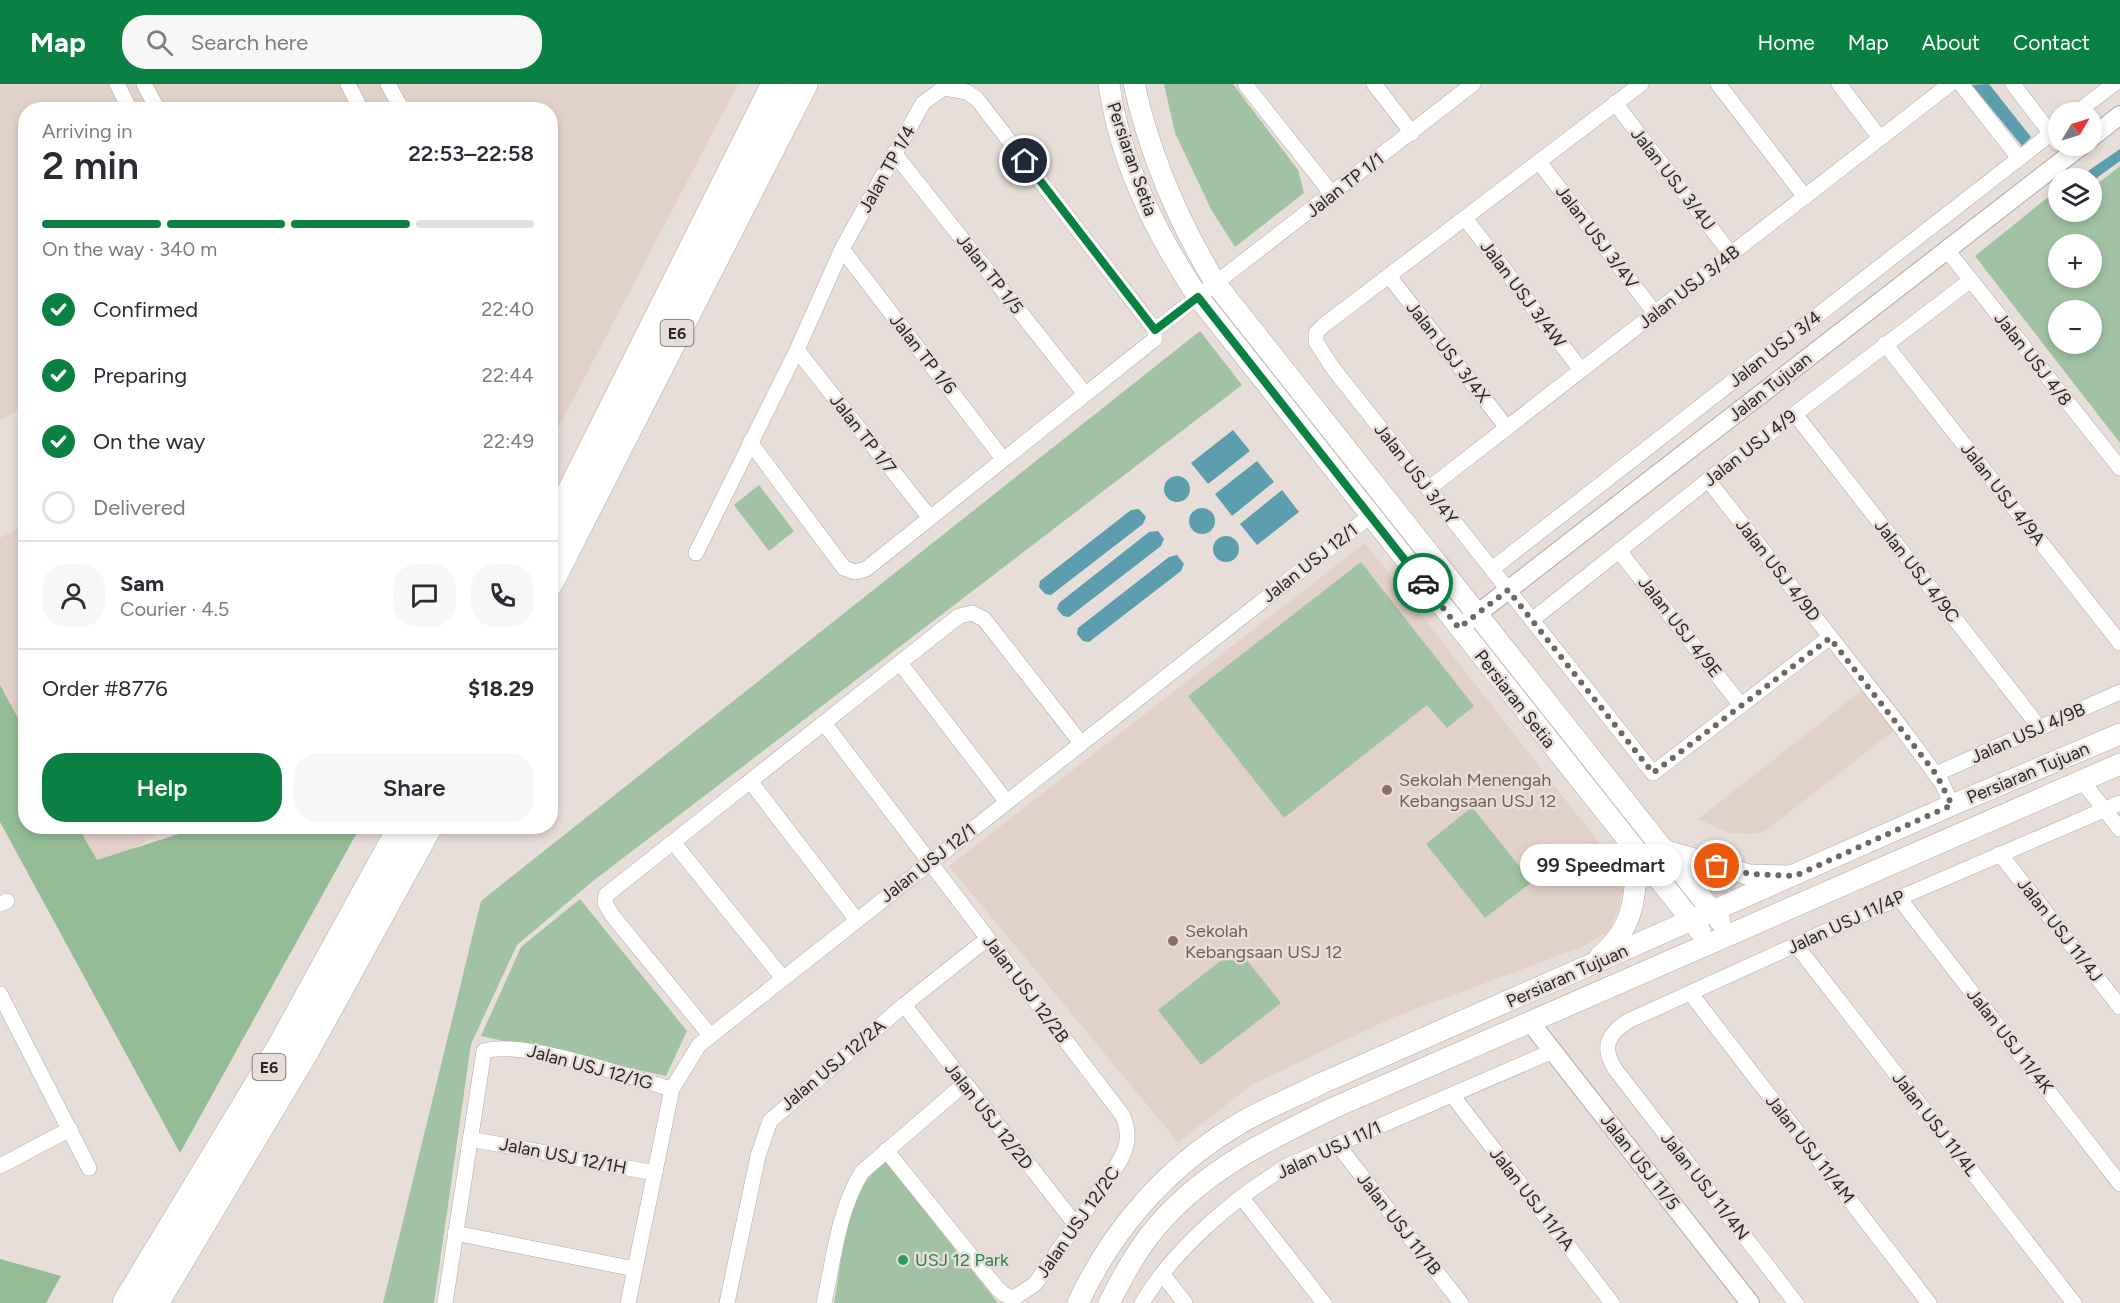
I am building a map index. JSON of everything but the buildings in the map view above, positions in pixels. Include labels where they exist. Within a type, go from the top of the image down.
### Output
[{"type":"highway","name":"E6","points":[[558,517],[775,84]]},
{"type":"highway","name":"E6","points":[[558,566],[804,84]]},
{"type":"highway","name":"E6","points":[[126,1303],[280,1048],[398,834]]},
{"type":"highway","name":"E6","points":[[155,1303],[306,1050],[425,834]]},
{"type":"main road","name":"Persiaran Setia","points":[[1109,84],[1112,104],[1139,191],[1156,229],[1198,297],[1710,944]]},
{"type":"main road","name":"Persiaran Setia","points":[[1134,84],[1156,164],[1194,248],[1216,284],[1730,934]]},
{"type":"main road","points":[[1370,516],[1380,504],[1381,494]]},
{"type":"main road","name":"Persiaran Tujuan","points":[[1081,1297],[1116,1237],[1148,1195],[1176,1170],[1234,1127],[1320,1084],[1952,805],[2120,734]]},
{"type":"main road","name":"Persiaran Tujuan","points":[[1108,1303],[1148,1238],[1168,1213],[1192,1191],[1248,1150],[1331,1109],[2120,764]]},
{"type":"main road","points":[[1663,850],[1750,874],[1795,876]]},
{"type":"main road","points":[[1586,968],[1617,942],[1628,922],[1635,889],[1637,852]]},
{"type":"main road","points":[[1081,1297],[1091,1288],[1099,1290],[1108,1303]]},
{"type":"street","points":[[117,84],[126,102]]},
{"type":"street","points":[[144,84],[154,102]]},
{"type":"street","points":[[348,84],[357,102]]},
{"type":"street","points":[[388,84],[398,102]]},
{"type":"street","points":[[1374,84],[1412,133]]},
{"type":"street","name":"Jalan TP 1/1","points":[[1198,297],[1473,84]]},
{"type":"street","points":[[1389,276],[1641,84]]},
{"type":"street","points":[[1718,84],[1805,196]]},
{"type":"street","points":[[1839,84],[1880,138]]},
{"type":"street","name":"Jalan USJ 3/4B","points":[[1428,489],[1950,84]]},
{"type":"street","points":[[1961,84],[2019,158]]},
{"type":"street","points":[[2013,84],[2048,125]]},
{"type":"street","points":[[2090,102],[2114,84]]},
{"type":"street","points":[[1254,87],[1332,194]]},
{"type":"street","name":"Jalan TP 1/4","points":[[696,553],[797,350],[842,249],[924,103],[934,93],[944,88],[968,92],[986,110],[1155,330]]},
{"type":"street","name":"Jalan USJ 3/4U","points":[[1615,103],[1731,254]]},
{"type":"street","points":[[2102,129],[2120,115]]},
{"type":"street","name":"Jalan USJ 3/4","points":[[1492,569],[2019,158],[2048,147]]},
{"type":"street","name":"Jalan TP 1/5","points":[[894,153],[1085,394]]},
{"type":"street","name":"Jalan Tujuan","points":[[1459,628],[1947,250],[2048,156]]},
{"type":"street","name":"Jalan USJ 3/4V","points":[[1539,162],[1655,313]]},
{"type":"street","name":"Jalan USJ 3/4W","points":[[1466,218],[1581,370]]},
{"type":"street","name":"Jalan TP 1/6","points":[[842,249],[1003,459]]},
{"type":"street","name":"Jalan USJ 4/8","points":[[1947,250],[2120,468]]},
{"type":"street","name":"Jalan USJ 3/4Y","points":[[1389,276],[1316,333],[1316,342],[1325,357],[1428,489],[1653,773],[1740,704]]},
{"type":"street","name":"Jalan USJ 3/4X","points":[[1389,276],[1507,428]]},
{"type":"street","name":"Jalan USJ 4/9","points":[[1532,620],[1708,480],[1971,280]]},
{"type":"street","points":[[750,442],[844,568],[855,572],[866,569],[1155,339],[1155,330],[1198,297]]},
{"type":"street","name":"Jalan USJ 4/9A","points":[[1885,344],[2120,643]]},
{"type":"street","name":"Jalan TP 1/7","points":[[797,350],[930,518]]},
{"type":"street","name":"Jalan USJ 4/9C","points":[[1795,414],[2040,728]]},
{"type":"street","name":"Jalan USJ 4/9D","points":[[1708,480],[1936,774],[1952,805]]},
{"type":"street","name":"Jalan USJ 12/1","points":[[628,1303],[672,1089],[686,1063],[709,1034],[1370,516]]},
{"type":"street","name":"Jalan USJ 4/9E","points":[[1619,550],[1740,704]]},
{"type":"street","points":[[709,1034],[612,915],[605,903],[606,895],[959,616],[972,613],[984,619],[1081,743]]},
{"type":"street","points":[[1740,704],[1830,638]]},
{"type":"street","points":[[900,663],[1006,801]]},
{"type":"street","name":"Jalan USJ 4/9B","points":[[1936,774],[2120,692]]},
{"type":"street","name":"Jalan USJ 12/2B","points":[[824,723],[1123,1116]]},
{"type":"street","points":[[750,781],[856,919]]},
{"type":"street","points":[[2082,781],[2120,829]]},
{"type":"street","name":"Jalan USJ 11/4P","points":[[1615,1069],[1606,1048],[1608,1038],[1628,1021],[1899,898],[2120,802]]},
{"type":"street","points":[[673,842],[782,977]]},
{"type":"street","name":"Jalan USJ 11/4J","points":[[2000,854],[2120,1007]]},
{"type":"street","name":"Jalan USJ 11/4K","points":[[1899,898],[2120,1184]]},
{"type":"street","name":"Jalan USJ 12/2A","points":[[727,1303],[758,1156],[770,1121],[904,1005],[987,939]]},
{"type":"street","name":"Jalan USJ 11/4L","points":[[1796,945],[2074,1303]]},
{"type":"street","points":[[0,994],[89,1168]]},
{"type":"street","name":"Jalan USJ 11/4M","points":[[1691,994],[1929,1303]]},
{"type":"street","name":"Jalan USJ 12/2D","points":[[904,1005],[963,1085],[1076,1225]]},
{"type":"street","name":"Jalan USJ 11/5","points":[[1530,1022],[1750,1303]]},
{"type":"street","name":"Jalan USJ 12/1G","points":[[470,1139],[484,1051],[494,1048],[526,1049],[672,1089]]},
{"type":"street","name":"Jalan USJ 11/1","points":[[1142,1303],[1163,1275],[1199,1235],[1242,1198],[1287,1166],[1553,1051]]},
{"type":"street","name":"Jalan USJ 11/4N","points":[[1615,1069],[1796,1303]]},
{"type":"street","points":[[824,1303],[844,1211],[851,1190],[862,1172],[963,1085]]},
{"type":"street","name":"Jalan USJ 11/1A","points":[[1452,1095],[1612,1303]]},
{"type":"street","name":"Jalan USJ 12/2C","points":[[886,1150],[997,1288],[1005,1295],[1014,1298],[1029,1290],[1122,1157],[1128,1137],[1123,1116]]},
{"type":"street","points":[[0,1166],[70,1129]]},
{"type":"street","points":[[445,1303],[470,1139]]},
{"type":"street","name":"Jalan USJ 12/1H","points":[[470,1139],[655,1173]]},
{"type":"street","name":"Jalan USJ 11/1B","points":[[1337,1144],[1461,1303]]},
{"type":"street","points":[[1242,1198],[1324,1303]]},
{"type":"street","points":[[455,1233],[635,1269]]},
{"type":"street","points":[[1163,1275],[1185,1303]]},
{"type":"shaded area","points":[[0,84],[738,84],[558,429],[558,102],[18,102],[18,410],[0,420]]},
{"type":"shaded area","points":[[18,529],[18,722],[0,686],[0,538]]},
{"type":"shaded area","points":[[1365,543],[1621,871],[1623,889],[1619,908],[1609,931],[1584,946],[1394,1017],[1253,1084],[1178,1142],[949,866]]},
{"type":"shaded area","points":[[1865,688],[1896,729],[1765,831],[1754,834],[1729,833],[1698,819]]},
{"type":"shaded area","points":[[76,834],[159,834],[94,871]]},
{"type":"green space","points":[[1164,84],[1233,84],[1298,170],[1304,193],[1235,247],[1212,211],[1175,133]]},
{"type":"green space","points":[[2120,166],[2120,443],[2051,354],[2102,354],[2102,300],[2048,300],[2048,350],[1975,256],[2048,197],[2048,222],[2102,222],[2102,180]]},
{"type":"green space","points":[[1200,331],[1242,385],[593,881],[517,945],[471,1044],[434,1303],[383,1303],[481,901]]},
{"type":"green space","points":[[759,485],[794,531],[769,551],[734,505]]},
{"type":"green space","points":[[1361,562],[1474,706],[1447,728],[1427,705],[1284,818],[1188,696]]},
{"type":"green space","points":[[0,685],[18,718],[18,834],[82,834],[97,860],[179,834],[356,834],[180,1153],[0,822]]},
{"type":"green space","points":[[1472,807],[1532,882],[1485,918],[1426,844]]},
{"type":"green space","points":[[580,899],[687,1031],[666,1076],[481,1036],[521,947]]},
{"type":"green space","points":[[1237,948],[1281,1003],[1201,1065],[1158,1010]]},
{"type":"green space","name":"USJ 12 Park","points":[[884,1160],[998,1303],[834,1303],[843,1246],[853,1208],[871,1174]]},
{"type":"green space","points":[[0,1259],[61,1276],[46,1303],[0,1303]]},
{"type":"water","points":[[1989,84],[2031,137],[2022,146],[1972,85]]},
{"type":"water","points":[[2120,149],[2120,161],[2102,174],[2102,168],[2092,168]]},
{"type":"water","points":[[1233,430],[1250,451],[1208,484],[1191,463]]},
{"type":"water","points":[[1257,461],[1274,482],[1232,516],[1215,494]]},
{"type":"water","points":[[1177,476],[1186,480],[1190,489],[1186,498],[1177,502],[1168,498],[1164,489],[1168,480]]},
{"type":"water","points":[[1282,490],[1299,512],[1257,545],[1240,524]]},
{"type":"water","points":[[1202,508],[1211,512],[1215,521],[1211,530],[1202,534],[1193,530],[1189,521],[1193,512]]},
{"type":"water","points":[[1139,509],[1146,517],[1143,524],[1051,595],[1045,594],[1039,587],[1040,581],[1131,510]]},
{"type":"water","points":[[1158,531],[1164,539],[1161,546],[1069,617],[1063,616],[1057,609],[1059,603],[1149,532]]},
{"type":"water","points":[[1226,536],[1235,540],[1239,549],[1235,558],[1226,562],[1217,558],[1213,549],[1217,540]]},
{"type":"water","points":[[1177,555],[1184,564],[1181,571],[1089,642],[1083,641],[1077,634],[1078,628],[1169,557]]},
{"type":"way so far","points":[[1423,583],[1459,628],[1508,590],[1653,773],[1740,704],[1830,638],[1904,730],[1942,783],[1952,805],[1795,876],[1750,874],[1717,866]]},
{"type":"place","name":"Sekolah Menengah Kebangsaan USJ 12","points":[[1387,790]]},
{"type":"place","name":"99 Speedmart","points":[[1717,866]]},
{"type":"place","name":"Sekolah Kebangsaan USJ 12","points":[[1173,941]]},
{"type":"place","name":"USJ 12 Park","points":[[903,1260]]},
{"type":"route","points":[[1025,161],[1155,330],[1198,297],[1423,583]]}]
